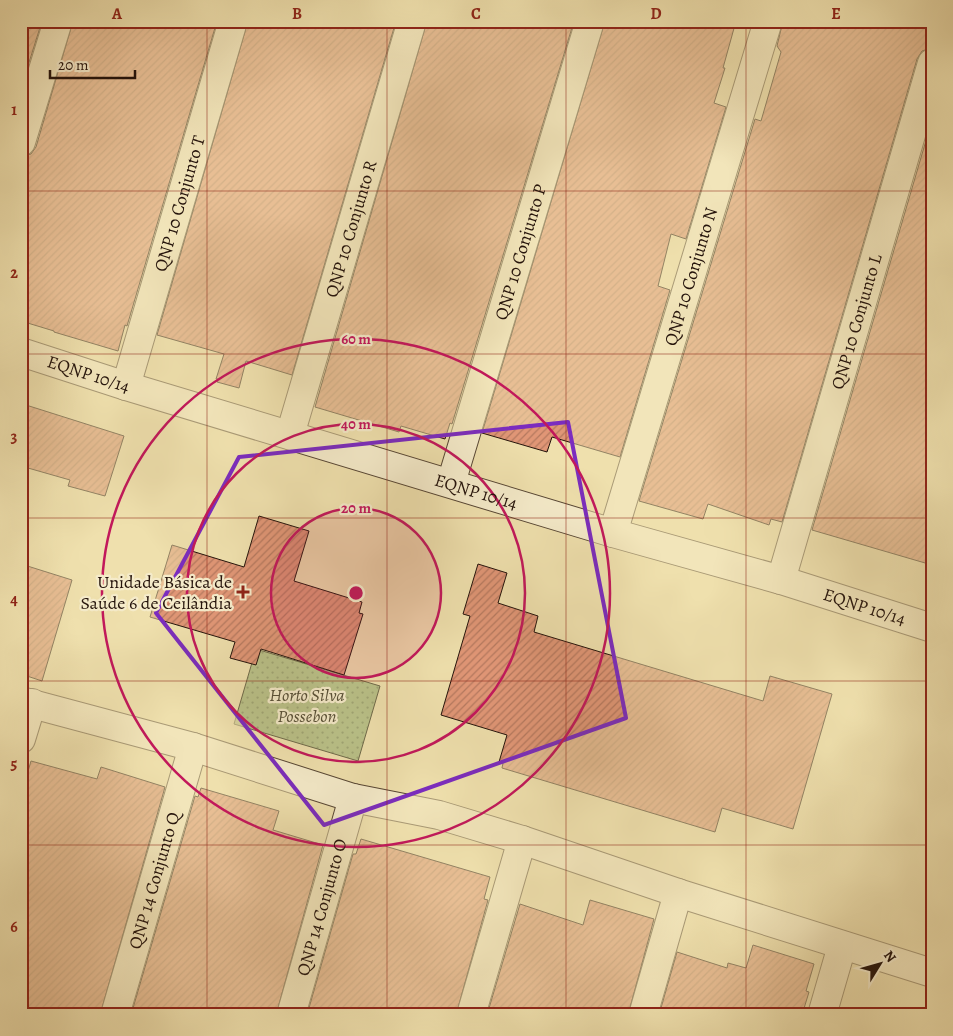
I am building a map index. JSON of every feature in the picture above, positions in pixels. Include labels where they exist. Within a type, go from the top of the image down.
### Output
[{"type":"street","points":[[21,142],[58,21]]},
{"type":"street","name":"QNP 10 Conjunto T","points":[[126,386],[233,21]]},
{"type":"street","name":"QNP 10 Conjunto R","points":[[290,435],[412,21]]},
{"type":"street","name":"QNP 10 Conjunto P","points":[[451,483],[590,21]]},
{"type":"street","name":"QNP 10 Conjunto N","points":[[612,533],[768,21]]},
{"type":"street","name":"QNP 10 Conjunto L","points":[[781,580],[932,63]]},
{"type":"street","name":"EQNP 10/14","points":[[21,352],[126,386],[612,533],[781,580],[932,628]]},
{"type":"street","points":[[21,739],[26,702],[193,747],[353,798],[438,815],[522,840],[678,894],[932,973]]},
{"type":"street","name":"QNP 14 Conjunto Q","points":[[115,1015],[193,747]]},
{"type":"street","name":"QNP 14 Conjunto O","points":[[291,1015],[353,798]]},
{"type":"street","points":[[471,1015],[522,840]]},
{"type":"street","points":[[643,1015],[678,894]]},
{"type":"street","points":[[822,1015],[842,946]]},
{"type":"highlighted area","points":[[568,422],[626,718],[324,825],[156,613],[239,457]]},
{"type":"green space","name":"Horto Silva Possebon","points":[[256,649],[380,686],[358,761],[234,724]]},
{"type":"building","points":[[21,21],[42,21],[21,88]]},
{"type":"building","points":[[73,21],[217,21],[118,351],[21,321],[21,157],[31,154],[36,147]]},
{"type":"building","points":[[248,21],[303,21],[321,27],[323,21],[396,21],[292,375],[246,361],[239,388],[217,382],[218,379],[216,379],[224,354],[157,335]]},
{"type":"building","points":[[427,21],[574,21],[452,424],[450,423],[445,439],[401,426],[399,432],[315,407]]},
{"type":"building","points":[[605,21],[736,21],[723,68],[725,68],[714,103],[726,107],[686,239],[671,234],[658,286],[670,290],[620,457],[552,437],[547,452],[482,433]]},
{"type":"building","points":[[783,21],[932,21],[932,48],[922,51],[917,59],[782,522],[771,519],[769,525],[708,504],[703,519],[639,501],[755,119],[761,121],[781,52],[777,46]]},
{"type":"building","points":[[932,120],[932,565],[812,530]]},
{"type":"building","points":[[26,405],[124,436],[105,496],[68,486],[70,480],[21,466],[21,407],[25,408]]},
{"type":"building","name":"Unidade Básica de Saúde 6 de Ceilândia","points":[[259,516],[309,531],[294,581],[362,602],[359,613],[363,614],[344,675],[261,649],[256,665],[230,658],[235,642],[150,617],[172,545],[244,567]]},
{"type":"building","points":[[21,564],[72,580],[42,681],[21,674]]},
{"type":"building","points":[[478,564],[507,573],[498,603],[538,616],[534,632],[763,701],[770,676],[832,694],[793,829],[722,808],[715,832],[502,768],[503,763],[499,762],[507,735],[441,715],[470,616],[463,614]]},
{"type":"building","points":[[31,761],[97,779],[101,767],[165,787],[100,1015],[21,1015],[21,795]]},
{"type":"building","points":[[201,788],[279,811],[273,830],[323,845],[276,1015],[220,1015],[205,1011],[204,1015],[131,1015],[195,796],[198,797]]},
{"type":"building","points":[[361,839],[490,877],[484,899],[488,900],[456,1015],[307,1015],[353,854],[356,854]]},
{"type":"building","points":[[590,900],[654,919],[628,1015],[487,1015],[520,904],[583,925]]},
{"type":"building","points":[[753,945],[814,964],[806,991],[809,992],[802,1015],[659,1015],[677,952],[727,968],[728,963],[746,968]]},
{"type":"place","name":"Unidade Básica de Saúde 6 de Ceilândia","points":[[243,592]]}]
